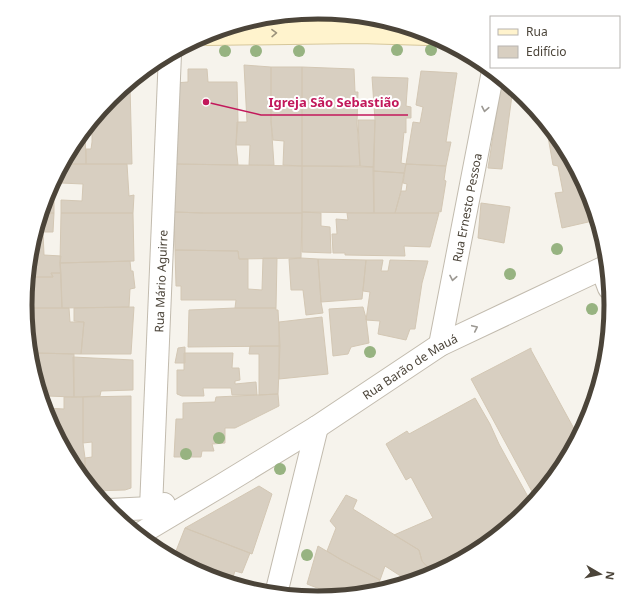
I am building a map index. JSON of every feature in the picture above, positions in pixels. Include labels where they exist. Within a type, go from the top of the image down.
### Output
[{"type":"main road","points":[[227,34],[359,32],[408,33]]},
{"type":"street","name":"Rua Mário Aguirre","points":[[151,508],[170,60]]},
{"type":"street","name":"Rua Ernesto Pessoa","points":[[440,345],[492,78]]},
{"type":"street","name":"Rua Barão de Mauá","points":[[222,486],[317,427],[440,345],[602,276]]},
{"type":"street","points":[[277,588],[317,427]]},
{"type":"street","points":[[119,510],[151,508],[222,486]]},
{"type":"street","points":[[144,532],[222,486]]},
{"type":"building","points":[[244,65],[271,67],[271,121],[274,165],[249,165],[250,145],[236,145],[237,122],[247,122]]},
{"type":"building","points":[[271,67],[302,67],[302,166],[283,165],[284,141],[273,140],[271,121]]},
{"type":"building","points":[[302,67],[354,69],[355,92],[358,92],[357,123],[360,166],[302,166]]},
{"type":"building","points":[[188,69],[207,69],[208,82],[237,82],[238,121],[236,145],[238,165],[175,164],[174,83],[188,82]]},
{"type":"building","points":[[421,71],[457,73],[446,142],[451,142],[446,166],[406,164],[413,122],[420,123],[423,107],[416,105]]},
{"type":"building","points":[[372,77],[408,78],[406,106],[411,107],[411,118],[406,118],[406,133],[404,132],[401,163],[406,164],[404,173],[373,171],[375,120]]},
{"type":"building","points":[[501,85],[512,95],[502,169],[488,168]]},
{"type":"building","points":[[130,89],[132,164],[86,164],[86,149],[91,149],[92,130],[103,116]]},
{"type":"building","points":[[358,120],[375,120],[374,167],[360,166]]},
{"type":"building","points":[[548,135],[566,162],[575,179],[591,221],[562,228],[555,193],[563,192],[558,166],[553,165]]},
{"type":"building","points":[[85,139],[86,164],[69,164]]},
{"type":"building","points":[[69,164],[127,164],[129,196],[134,195],[133,213],[61,213],[61,200],[82,201],[83,184],[61,183],[61,179]]},
{"type":"building","points":[[175,164],[302,166],[302,213],[174,212]]},
{"type":"building","points":[[406,164],[446,166],[444,180],[446,181],[441,212],[395,213],[401,191],[406,191],[407,184],[403,183]]},
{"type":"building","points":[[302,166],[374,167],[374,213],[302,212]]},
{"type":"building","points":[[373,171],[404,173],[395,213],[374,213]]},
{"type":"building","points":[[53,199],[54,199],[54,213],[47,213]]},
{"type":"building","points":[[481,203],[510,207],[504,243],[478,238]]},
{"type":"building","points":[[174,212],[302,213],[301,258],[239,259],[238,251],[175,250]]},
{"type":"building","points":[[302,212],[321,213],[321,226],[330,227],[331,253],[302,252]]},
{"type":"building","points":[[47,213],[54,213],[53,232],[43,232],[44,255],[61,256],[61,273],[51,273],[53,277],[34,277],[37,249]]},
{"type":"building","points":[[61,213],[133,213],[134,261],[60,263]]},
{"type":"building","points":[[347,213],[439,213],[430,247],[404,246],[405,256],[345,255],[345,253],[333,253],[332,234],[337,234],[336,219],[348,220]]},
{"type":"building","points":[[175,250],[238,251],[239,259],[248,259],[248,289],[262,290],[263,258],[277,258],[276,308],[235,308],[236,300],[181,300],[181,286],[176,286]]},
{"type":"building","points":[[289,259],[318,259],[323,313],[306,315],[303,290],[291,290]]},
{"type":"building","points":[[318,259],[366,260],[362,299],[321,302]]},
{"type":"building","points":[[366,260],[383,260],[381,271],[388,271],[390,260],[428,261],[422,283],[415,329],[410,329],[406,340],[378,334],[380,321],[366,320],[370,292],[363,291]]},
{"type":"building","points":[[130,261],[135,288],[130,289],[129,307],[62,308],[60,263]]},
{"type":"building","points":[[51,273],[61,273],[62,308],[32,308],[34,277],[53,277]]},
{"type":"building","points":[[134,307],[131,354],[81,354],[84,322],[74,321],[74,308]]},
{"type":"building","points":[[363,307],[369,343],[351,347],[348,354],[333,356],[329,309]]},
{"type":"building","points":[[32,308],[69,308],[70,322],[84,322],[81,354],[36,353]]},
{"type":"building","points":[[276,308],[276,310],[278,310],[280,346],[188,347],[189,310]]},
{"type":"building","points":[[322,317],[328,374],[279,379],[279,322]]},
{"type":"building","points":[[250,346],[280,346],[278,394],[259,395],[259,354],[249,354]]},
{"type":"building","points":[[185,347],[185,363],[175,363],[178,348]]},
{"type":"building","points":[[531,348],[575,431],[556,464],[533,494],[471,379]]},
{"type":"building","points":[[37,353],[74,354],[74,397],[47,396],[48,388],[44,388],[36,357]]},
{"type":"building","points":[[184,353],[233,353],[232,368],[239,368],[240,380],[235,381],[235,384],[256,382],[257,395],[232,395],[231,388],[203,388],[204,396],[182,396],[177,394],[177,370],[184,370]]},
{"type":"building","points":[[73,357],[133,360],[133,390],[101,391],[100,396],[74,397]]},
{"type":"building","points":[[278,394],[279,406],[235,428],[225,428],[225,443],[212,444],[214,451],[202,451],[201,457],[174,457],[176,419],[183,419],[183,403],[215,402],[216,397]]},
{"type":"building","points":[[131,396],[131,488],[125,490],[100,491],[85,471],[85,458],[92,457],[92,442],[83,443],[83,397]]},
{"type":"building","points":[[64,397],[83,397],[83,443],[85,471],[70,448],[52,408],[64,409]]},
{"type":"building","points":[[475,398],[529,498],[507,520],[477,543],[444,562],[429,568],[422,561],[419,550],[394,535],[433,518],[411,477],[406,480],[386,444],[407,431],[409,434]]},
{"type":"building","points":[[259,486],[272,494],[252,554],[185,528]]},
{"type":"building","points":[[346,495],[357,500],[353,509],[419,550],[422,561],[429,568],[403,578],[385,566],[380,580],[327,551],[336,528],[330,521]]},
{"type":"building","points":[[185,528],[250,553],[242,573],[235,571],[233,578],[192,562],[167,548],[176,551]]},
{"type":"building","points":[[318,546],[380,580],[377,585],[374,586],[337,590],[324,591],[307,584]]},
{"type":"place","name":"Igreja São Sebastião","points":[[206,102]]}]
